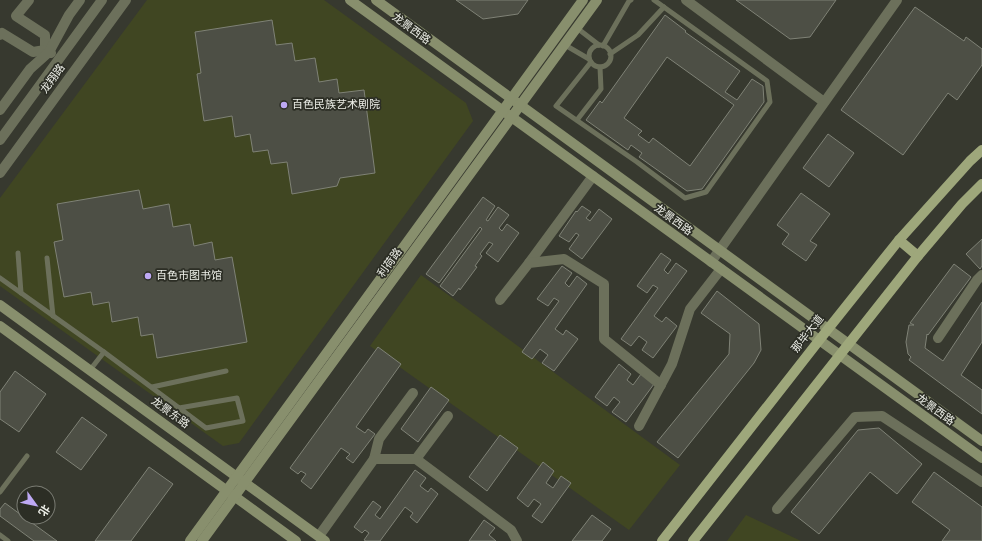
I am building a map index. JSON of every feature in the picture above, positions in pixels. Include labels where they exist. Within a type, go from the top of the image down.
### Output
[{"type":"main road","name":"龙景西路","points":[[350,0],[982,458]]},
{"type":"main road","name":"龙景西路","points":[[376,0],[982,441]]},
{"type":"main road","name":"利荷路","points":[[241,480],[503,111],[584,0]]},
{"type":"main road","name":"利荷路","points":[[190,541],[241,480],[512,117],[597,0]]},
{"type":"main road","name":"那毕大道","points":[[662,541],[899,240],[970,160],[982,150]]},
{"type":"main road","points":[[693,541],[918,256],[962,204],[982,184]]},
{"type":"main road","points":[[899,240],[918,256]]},
{"type":"main road","name":"龙景东路","points":[[0,305],[322,539]]},
{"type":"main road","points":[[0,326],[296,541]]},
{"type":"main road","name":"利荷路","points":[[202,541],[231,493]]},
{"type":"street","points":[[29,0],[16,16],[45,35],[47,51]]},
{"type":"street","points":[[0,110],[30,69],[47,51],[80,0]]},
{"type":"street","name":"龙翔路","points":[[0,140],[102,0]]},
{"type":"street","name":"龙翔路","points":[[0,173],[126,0]]},
{"type":"street","points":[[686,0],[824,102]]},
{"type":"street","points":[[711,262],[897,0]]},
{"type":"street","points":[[0,35],[2,32],[33,52],[47,51],[60,58]]},
{"type":"street","points":[[500,300],[530,263],[594,176]]},
{"type":"street","points":[[530,263],[564,259],[604,284],[604,339],[661,385]]},
{"type":"street","points":[[639,426],[672,364],[690,309],[721,269]]},
{"type":"street","points":[[938,338],[977,280],[982,275]]},
{"type":"street","points":[[322,539],[374,459],[379,439],[413,393]]},
{"type":"street","points":[[416,459],[448,416]]},
{"type":"street","points":[[777,509],[854,417],[882,416],[982,482]]},
{"type":"street","points":[[374,459],[416,459],[510,530],[517,541]]},
{"type":"lane","points":[[631,0],[629,0],[601,45],[592,48],[589,55],[590,60],[556,106],[685,198],[706,192],[770,102],[767,81],[654,0]]},
{"type":"lane","points":[[610,54],[638,35],[664,7]]},
{"type":"lane","points":[[577,28],[609,51],[609,62],[600,67]]},
{"type":"lane","points":[[564,45],[590,60],[596,66],[600,67]]},
{"type":"lane","points":[[577,120],[601,89],[600,67]]},
{"type":"lane","points":[[18,253],[21,293]]},
{"type":"lane","points":[[47,258],[53,316]]},
{"type":"lane","points":[[0,278],[104,352],[152,387],[179,408],[206,428],[243,421],[237,398],[179,408]]},
{"type":"lane","points":[[90,370],[104,352]]},
{"type":"lane","points":[[152,387],[226,371]]},
{"type":"lane","points":[[0,492],[27,456]]},
{"type":"lane","points":[[0,535],[8,541]]},
{"type":"green space","points":[[147,0],[324,0],[466,103],[473,121],[239,443],[223,446],[0,286],[0,198]]},
{"type":"green space","points":[[421,275],[680,465],[629,530],[370,346]]},
{"type":"green space","points":[[746,515],[801,541],[727,541]]},
{"type":"building","points":[[456,0],[528,0],[518,14],[483,19]]},
{"type":"building","points":[[736,0],[836,0],[810,37],[790,39]]},
{"type":"building","points":[[915,7],[964,41],[966,37],[982,49],[982,65],[957,100],[948,93],[903,155],[841,110]]},
{"type":"building","points":[[665,15],[686,31],[685,32],[740,71],[725,92],[737,100],[752,79],[763,86],[764,102],[702,189],[687,191],[639,157],[642,153],[631,145],[628,150],[586,120],[600,101],[602,103]],"holes":[[[667,57],[734,105],[690,166],[653,138],[649,143],[638,135],[642,131],[624,118]]]},
{"type":"building","name":"百色民族艺术剧院","points":[[272,20],[276,45],[292,43],[295,61],[315,58],[319,82],[337,79],[339,93],[364,90],[375,173],[340,178],[337,186],[292,194],[287,162],[271,164],[268,150],[253,152],[250,134],[235,137],[232,116],[204,121],[197,74],[201,73],[195,32]]},
{"type":"building","points":[[828,134],[854,153],[829,187],[803,168]]},
{"type":"building","name":"百色市图书馆","points":[[139,190],[143,209],[169,204],[173,227],[190,224],[194,246],[212,242],[215,260],[232,257],[247,342],[157,358],[153,334],[141,336],[138,317],[112,322],[109,302],[93,305],[91,292],[64,297],[54,242],[63,240],[57,204]]},
{"type":"building","points":[[801,193],[830,214],[810,241],[817,245],[806,261],[782,244],[789,234],[777,225]]},
{"type":"building","points":[[483,197],[495,206],[486,220],[488,221],[498,207],[509,215],[499,228],[502,231],[507,224],[519,233],[498,262],[486,253],[493,244],[489,242],[480,254],[482,256],[475,266],[477,267],[460,290],[459,288],[453,296],[440,286],[482,229],[480,227],[439,283],[426,274]]},
{"type":"building","points":[[582,206],[591,212],[586,218],[590,221],[599,209],[612,219],[582,259],[569,249],[579,235],[576,233],[569,242],[559,236],[576,211],[577,212]]},
{"type":"building","points":[[982,239],[982,266],[980,269],[966,254]]},
{"type":"building","points":[[661,253],[671,260],[664,270],[668,274],[676,263],[687,271],[654,316],[662,322],[666,317],[677,326],[653,358],[642,350],[647,342],[639,336],[631,346],[621,339],[658,288],[653,285],[647,293],[637,286]]},
{"type":"building","points":[[954,264],[971,277],[928,335],[927,334],[925,348],[943,361],[982,302],[982,342],[961,375],[982,390],[982,414],[909,360],[911,357],[908,354],[906,342],[909,325],[914,325],[910,323]]},
{"type":"building","points":[[562,266],[572,273],[565,283],[569,287],[577,276],[587,284],[555,329],[563,335],[566,330],[578,339],[554,371],[542,363],[548,355],[540,349],[532,359],[522,352],[559,301],[554,298],[548,306],[537,299]]},
{"type":"building","points":[[717,291],[759,324],[761,350],[754,363],[678,458],[657,442],[729,354],[730,334],[701,313]]},
{"type":"building","points":[[378,347],[401,364],[356,427],[365,433],[368,429],[375,434],[353,463],[346,458],[350,454],[341,448],[311,489],[301,481],[306,474],[301,471],[298,474],[290,468]]},
{"type":"building","points":[[619,364],[631,374],[627,380],[633,385],[641,374],[654,384],[626,422],[612,412],[620,402],[614,397],[607,406],[595,397]]},
{"type":"building","points":[[15,371],[46,394],[19,432],[0,419],[0,392]]},
{"type":"building","points":[[431,387],[449,400],[418,442],[401,429]]},
{"type":"building","points":[[82,417],[107,435],[81,470],[56,452]]},
{"type":"building","points":[[879,428],[922,464],[897,494],[870,472],[819,534],[791,512],[858,430]]},
{"type":"building","points":[[500,435],[518,448],[487,491],[469,477]]},
{"type":"building","points":[[543,462],[554,471],[546,483],[553,488],[561,476],[571,483],[542,523],[532,516],[541,504],[534,499],[528,507],[517,498]]},
{"type":"building","points":[[149,467],[173,484],[131,541],[95,541]]},
{"type":"building","points":[[415,470],[426,478],[420,486],[428,492],[431,488],[438,494],[417,523],[410,517],[413,513],[405,507],[380,541],[364,540],[369,533],[365,530],[362,533],[354,527],[373,501],[381,507],[375,515],[380,519]]},
{"type":"building","points":[[934,472],[982,507],[982,541],[942,541],[950,530],[912,502]]},
{"type":"building","points":[[5,503],[16,511],[16,525],[35,525],[57,541],[34,541],[0,516],[0,509]]},
{"type":"building","points":[[592,515],[611,529],[602,541],[572,541]]},
{"type":"building","points":[[484,520],[495,528],[489,535],[496,541],[469,541]]},
{"type":"place","name":"百色民族艺术剧院","points":[[284,105]]},
{"type":"place","name":"百色市图书馆","points":[[148,276]]}]
